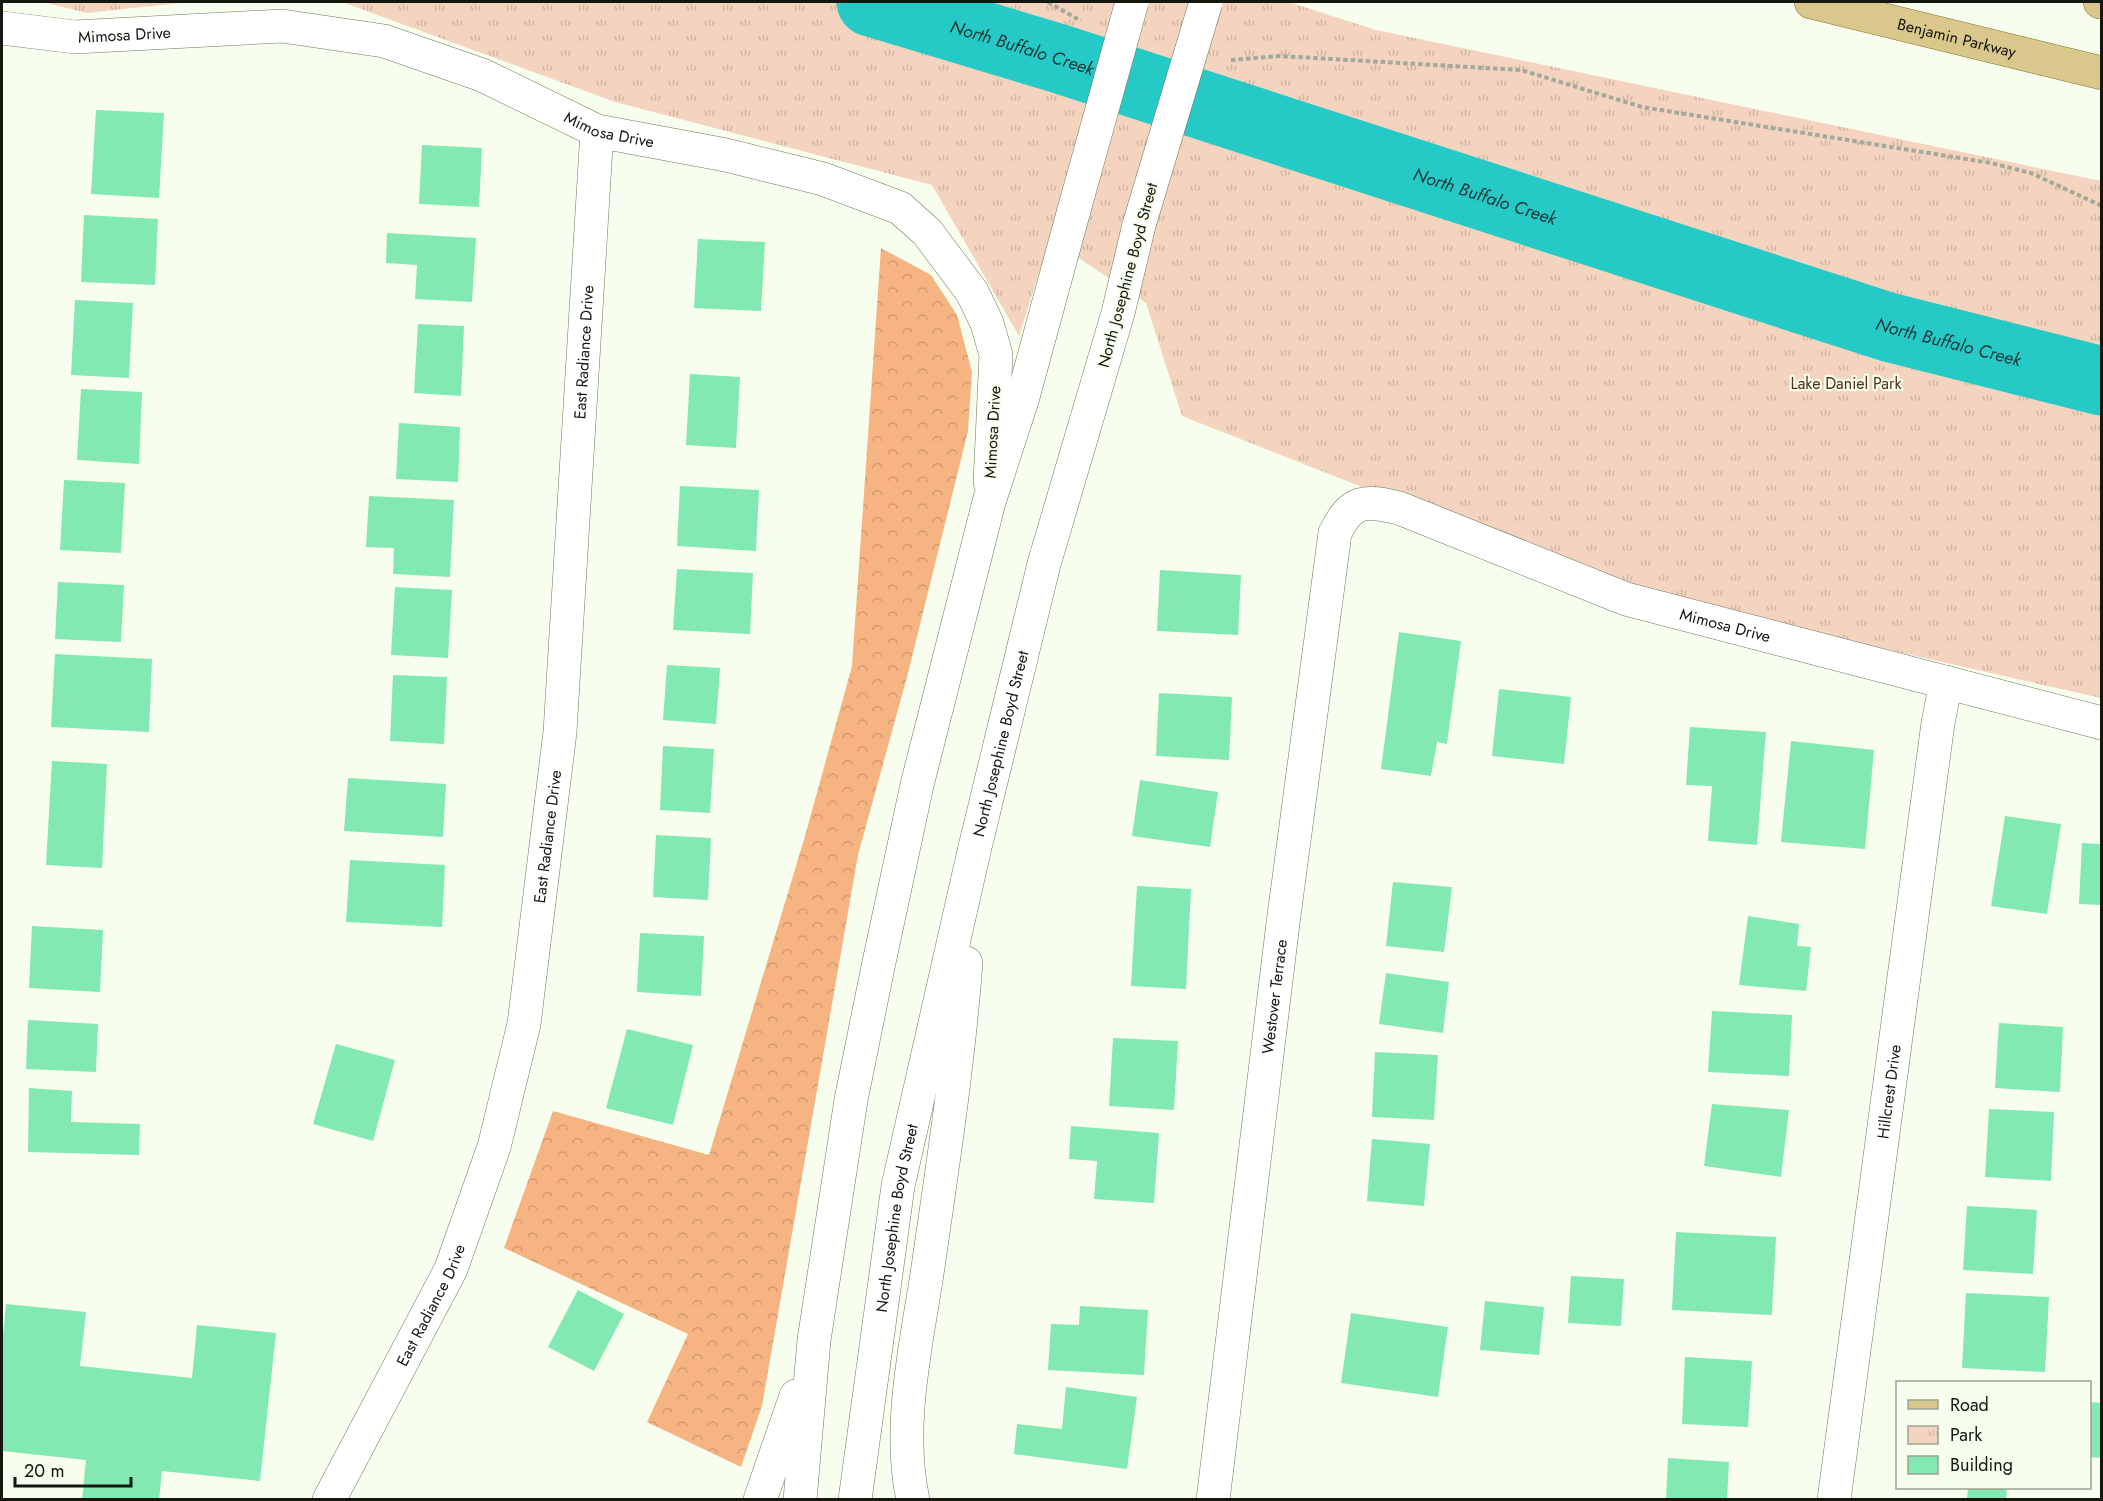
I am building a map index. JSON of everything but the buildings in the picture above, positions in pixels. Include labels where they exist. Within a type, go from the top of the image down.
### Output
[{"type":"main road","name":"Benjamin Parkway","points":[[1811,2],[2102,73]]},
{"type":"street","points":[[800,1500],[814,1340],[851,1100],[917,785],[989,502],[1023,397],[1132,2]]},
{"type":"street","name":"North Josephine Boyd Street","points":[[855,1500],[898,1186],[975,847],[1044,564],[1206,2]]},
{"type":"street","name":"Mimosa Drive","points":[[2,28],[75,37],[282,26],[384,41],[482,75],[597,131],[823,178],[900,208],[927,231],[972,292],[987,323],[996,355],[989,502]]},
{"type":"street","name":"East Radiance Drive","points":[[329,1500],[451,1269],[494,1147],[524,1024],[560,732],[597,131]]},
{"type":"street","name":"Mimosa Drive","points":[[1358,504],[1375,503],[1399,508],[1626,599],[2102,723]]},
{"type":"street","name":"Westover Terrace","points":[[1214,1500],[1283,923],[1335,533],[1345,513],[1358,504]]},
{"type":"street","name":"Hillcrest Drive","points":[[1834,1500],[1934,747],[1946,682]]},
{"type":"street","points":[[913,1500],[907,1436],[915,1355],[959,1055],[975,847]]},
{"type":"street","points":[[760,1500],[768,1482],[814,1340]]},
{"type":"path","points":[[1048,2],[1081,21]]},
{"type":"path","points":[[1231,60],[1280,56],[1521,70],[1642,107],[1991,163],[2031,173],[2102,206]]},
{"type":"green space","points":[[43,2],[189,2],[86,13]]},
{"type":"green space","name":"Lake Daniel Park","points":[[342,2],[1289,2],[1376,30],[2101,181],[2101,698],[1623,590],[1182,416],[1146,303],[1050,239],[1019,336],[932,185],[615,102]]},
{"type":"green space","points":[[881,248],[931,275],[957,315],[972,372],[968,431],[907,677],[858,855],[762,1406],[741,1467],[647,1422],[688,1334],[504,1248],[553,1111],[709,1155],[805,836],[852,666]]},
{"type":"waterway","name":"North Buffalo Creek","points":[[871,2],[1057,58],[1888,327],[2102,381]]}]
